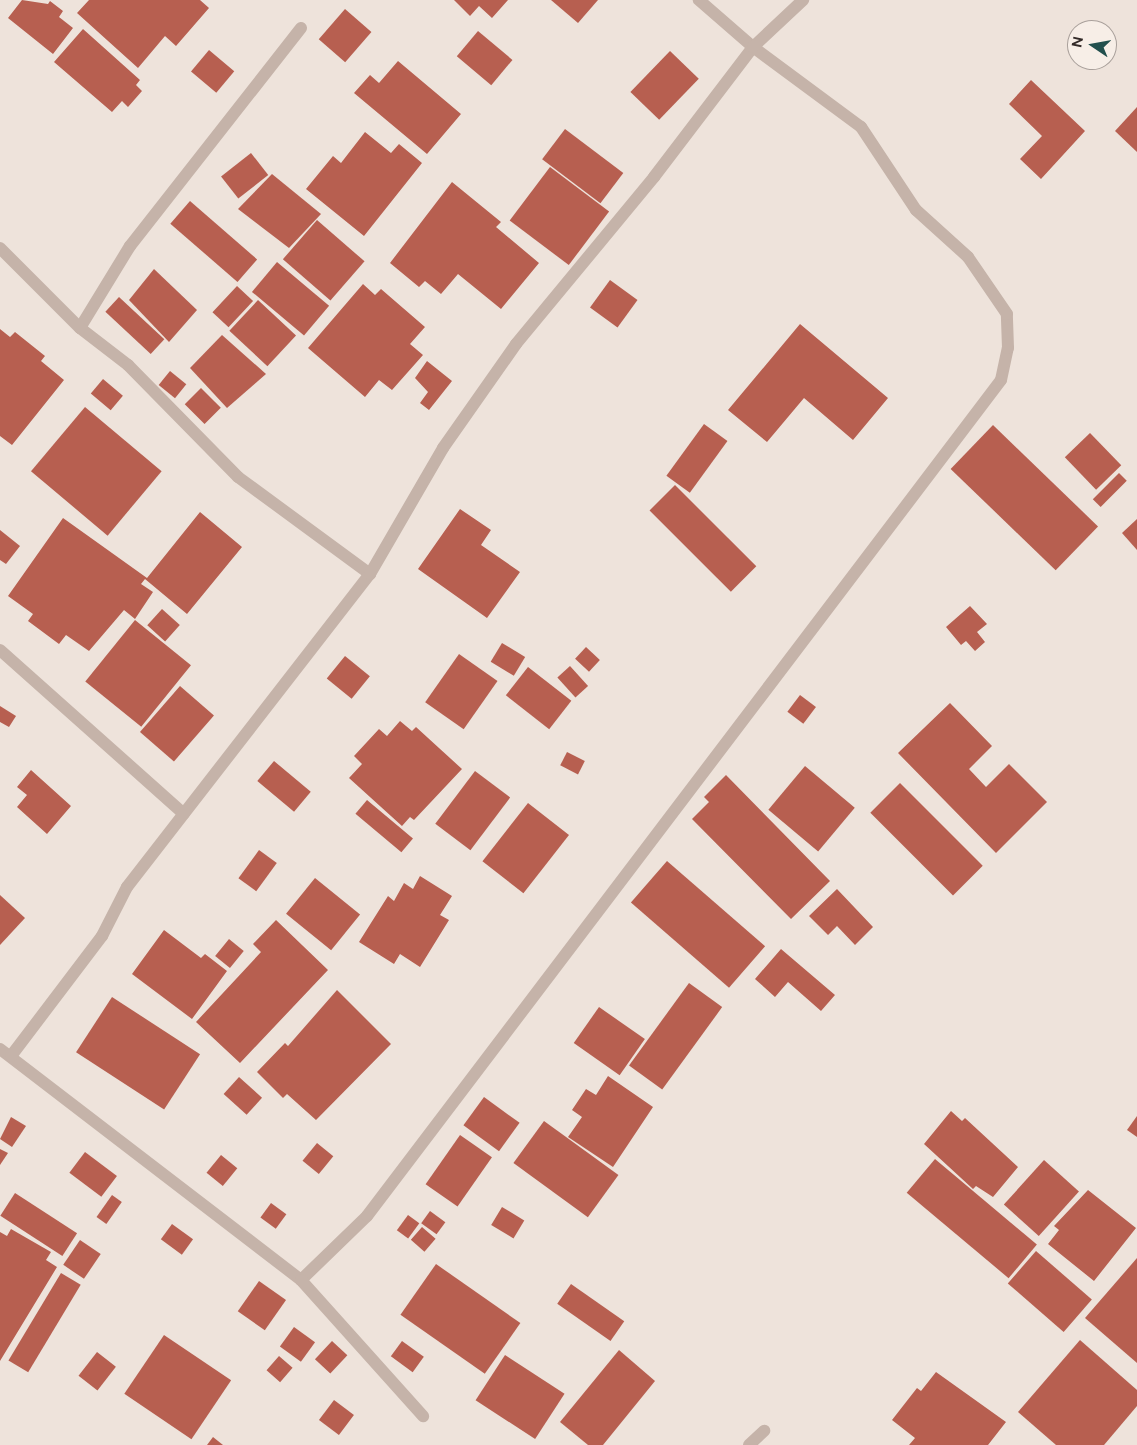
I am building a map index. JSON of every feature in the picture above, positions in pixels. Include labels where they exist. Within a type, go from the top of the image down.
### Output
[{"type":"street","points":[[301,1280],[367,1216],[1001,380],[1008,348],[1007,314],[968,258],[916,210],[861,127],[753,47],[699,0]]},
{"type":"street","points":[[423,1416],[301,1280],[5,1052],[102,936],[127,887],[370,574],[443,448],[516,344],[654,178],[753,47],[803,0]]},
{"type":"street","points":[[80,328],[130,246],[301,28]]},
{"type":"street","points":[[0,248],[80,328],[128,365],[238,477],[370,574]]},
{"type":"street","points":[[0,650],[184,814]]},
{"type":"street","points":[[749,1445],[764,1431]]},
{"type":"building","points":[[22,0],[48,4],[50,1],[63,11],[59,17],[73,28],[53,54],[8,18]]},
{"type":"building","points":[[89,0],[200,0],[209,8],[176,46],[165,36],[138,68],[77,13]]},
{"type":"building","points":[[454,0],[508,0],[492,18],[479,6],[470,16]]},
{"type":"building","points":[[551,0],[598,0],[578,23]]},
{"type":"building","points":[[345,9],[371,32],[345,62],[319,39]]},
{"type":"building","points":[[83,29],[140,80],[136,85],[142,91],[128,107],[122,101],[112,112],[54,62]]},
{"type":"building","points":[[478,31],[512,60],[491,85],[457,56]]},
{"type":"building","points":[[209,50],[234,71],[216,93],[191,71]]},
{"type":"building","points":[[670,51],[699,79],[659,120],[630,92]]},
{"type":"building","points":[[398,61],[461,114],[427,154],[354,93],[370,75],[379,83]]},
{"type":"building","points":[[1031,80],[1085,131],[1041,179],[1020,159],[1042,136],[1009,104]]},
{"type":"building","points":[[1137,107],[1137,152],[1115,131]]},
{"type":"building","points":[[565,129],[623,173],[600,203],[542,159]]},
{"type":"building","points":[[365,132],[391,153],[399,144],[422,163],[364,236],[306,189],[333,156],[341,163]]},
{"type":"building","points":[[251,153],[268,175],[238,198],[221,176]]},
{"type":"building","points":[[550,167],[609,212],[569,265],[510,221]]},
{"type":"building","points":[[272,174],[321,214],[289,248],[238,209]]},
{"type":"building","points":[[452,182],[501,222],[496,227],[539,263],[501,309],[458,274],[441,294],[425,281],[419,287],[390,263]]},
{"type":"building","points":[[190,201],[257,259],[237,282],[170,224]]},
{"type":"building","points":[[317,220],[365,261],[330,301],[283,259]]},
{"type":"building","points":[[277,262],[329,306],[304,336],[252,292]]},
{"type":"building","points":[[154,269],[197,310],[169,342],[129,300]]},
{"type":"building","points":[[610,280],[638,300],[618,327],[590,308]]},
{"type":"building","points":[[363,284],[375,295],[381,289],[425,327],[410,344],[423,355],[392,390],[379,380],[365,397],[308,348]]},
{"type":"building","points":[[237,286],[253,301],[229,327],[212,312]]},
{"type":"building","points":[[119,297],[164,339],[151,354],[105,312]]},
{"type":"building","points":[[258,300],[296,335],[267,366],[229,331]]},
{"type":"building","points":[[800,324],[888,398],[853,440],[804,398],[767,442],[728,410]]},
{"type":"building","points":[[0,329],[10,337],[15,332],[45,356],[41,361],[64,380],[12,445],[0,436]]},
{"type":"building","points":[[222,335],[266,374],[227,408],[190,368]]},
{"type":"building","points":[[427,361],[452,381],[429,410],[420,403],[428,392],[415,378]]},
{"type":"building","points":[[170,371],[186,384],[175,398],[159,385]]},
{"type":"building","points":[[103,379],[123,396],[111,410],[91,394]]},
{"type":"building","points":[[201,388],[221,408],[205,424],[185,404]]},
{"type":"building","points":[[85,407],[162,471],[108,536],[31,471]]},
{"type":"building","points":[[704,424],[727,441],[690,493],[666,476]]},
{"type":"building","points":[[993,425],[1098,526],[1056,570],[951,469]]},
{"type":"building","points":[[1090,433],[1121,465],[1096,490],[1065,457]]},
{"type":"building","points":[[1119,473],[1127,481],[1101,507],[1093,499]]},
{"type":"building","points":[[675,485],[756,566],[731,592],[650,510]]},
{"type":"building","points":[[460,509],[491,530],[481,545],[520,572],[487,618],[418,569]]},
{"type":"building","points":[[200,512],[242,547],[187,614],[145,579],[141,584],[153,592],[135,619],[124,610],[89,651],[66,635],[59,644],[28,621],[33,614],[8,596],[63,518],[147,578]]},
{"type":"building","points":[[1137,519],[1137,550],[1122,533]]},
{"type":"building","points":[[0,530],[20,546],[6,564],[0,560]]},
{"type":"building","points":[[970,606],[987,624],[977,632],[985,642],[975,651],[966,641],[961,645],[946,627]]},
{"type":"building","points":[[162,609],[180,625],[165,641],[147,625]]},
{"type":"building","points":[[135,620],[191,665],[141,727],[85,681]]},
{"type":"building","points":[[502,643],[525,657],[514,676],[491,662]]},
{"type":"building","points":[[586,647],[600,660],[589,672],[575,659]]},
{"type":"building","points":[[459,654],[498,681],[464,729],[425,702]]},
{"type":"building","points":[[345,656],[370,676],[352,699],[327,679]]},
{"type":"building","points":[[570,666],[588,686],[575,697],[557,677]]},
{"type":"building","points":[[528,667],[571,701],[549,729],[506,695]]},
{"type":"building","points":[[180,686],[214,716],[174,762],[140,732]]},
{"type":"building","points":[[800,695],[816,707],[803,724],[787,712]]},
{"type":"building","points":[[950,703],[992,746],[969,769],[986,787],[1009,764],[1047,802],[996,853],[898,753]]},
{"type":"building","points":[[0,706],[16,716],[9,727],[0,722]]},
{"type":"building","points":[[400,721],[412,731],[416,727],[462,769],[414,820],[410,817],[402,826],[349,778],[362,764],[354,756],[379,729],[387,736]]},
{"type":"building","points":[[567,752],[585,761],[578,774],[560,765]]},
{"type":"building","points":[[274,761],[311,792],[294,812],[257,781]]},
{"type":"building","points":[[805,766],[855,808],[818,851],[768,810]]},
{"type":"building","points":[[31,770],[71,806],[47,834],[17,807],[27,795],[17,787]]},
{"type":"building","points":[[475,771],[510,797],[470,850],[435,824]]},
{"type":"building","points":[[726,775],[830,881],[791,919],[692,819],[709,802],[704,797]]},
{"type":"building","points":[[900,783],[983,866],[953,895],[870,813]]},
{"type":"building","points":[[367,800],[413,839],[401,852],[355,814]]},
{"type":"building","points":[[528,803],[569,835],[523,893],[482,861]]},
{"type":"building","points":[[259,850],[277,863],[256,891],[238,878]]},
{"type":"building","points":[[667,861],[765,946],[729,988],[631,903]]},
{"type":"building","points":[[420,876],[452,896],[440,915],[449,920],[420,967],[400,954],[394,964],[359,942],[388,896],[394,901],[404,883],[413,889]]},
{"type":"building","points":[[315,878],[360,915],[331,950],[286,914]]},
{"type":"building","points":[[837,889],[873,927],[855,945],[837,926],[828,935],[809,916]]},
{"type":"building","points":[[0,895],[25,918],[0,945]]},
{"type":"building","points":[[276,920],[328,970],[240,1063],[196,1022],[261,952],[253,944]]},
{"type":"building","points":[[164,930],[201,958],[205,954],[227,971],[192,1019],[132,974]]},
{"type":"building","points":[[229,939],[244,951],[230,968],[215,956]]},
{"type":"building","points":[[781,949],[835,995],[821,1011],[788,982],[775,997],[755,979]]},
{"type":"building","points":[[689,983],[722,1007],[662,1090],[629,1066]]},
{"type":"building","points":[[337,990],[391,1044],[316,1120],[287,1094],[283,1098],[257,1072],[285,1043],[288,1046]]},
{"type":"building","points":[[112,997],[200,1054],[164,1110],[76,1052]]},
{"type":"building","points":[[599,1007],[645,1039],[620,1075],[574,1043]]},
{"type":"building","points":[[608,1076],[653,1107],[613,1167],[568,1137],[582,1117],[572,1110],[586,1089],[596,1095]]},
{"type":"building","points":[[239,1077],[262,1098],[247,1115],[224,1094]]},
{"type":"building","points":[[484,1097],[520,1123],[499,1151],[463,1125]]},
{"type":"building","points":[[951,1111],[962,1121],[965,1118],[1018,1167],[993,1197],[976,1186],[973,1189],[924,1144]]},
{"type":"building","points":[[1137,1116],[1137,1137],[1127,1130]]},
{"type":"building","points":[[11,1117],[26,1126],[12,1147],[0,1139]]},
{"type":"building","points":[[544,1121],[618,1175],[588,1217],[513,1163]]},
{"type":"building","points":[[460,1135],[492,1157],[458,1207],[426,1184]]},
{"type":"building","points":[[317,1143],[333,1156],[319,1174],[303,1161]]},
{"type":"building","points":[[0,1149],[8,1153],[0,1165]]},
{"type":"building","points":[[85,1152],[117,1176],[101,1197],[69,1173]]},
{"type":"building","points":[[221,1155],[237,1168],[223,1186],[207,1173]]},
{"type":"building","points":[[935,1159],[1037,1244],[1009,1278],[907,1193]]},
{"type":"building","points":[[1044,1160],[1079,1191],[1039,1236],[1004,1205]]},
{"type":"building","points":[[1088,1190],[1136,1228],[1094,1281],[1048,1244],[1059,1230],[1054,1226]]},
{"type":"building","points":[[15,1193],[77,1233],[62,1256],[0,1216]]},
{"type":"building","points":[[112,1195],[122,1202],[106,1224],[97,1217]]},
{"type":"building","points":[[271,1203],[286,1214],[276,1229],[260,1218]]},
{"type":"building","points":[[502,1207],[524,1220],[513,1238],[491,1225]]},
{"type":"building","points":[[430,1211],[445,1222],[437,1234],[421,1223]]},
{"type":"building","points":[[408,1215],[419,1223],[408,1239],[397,1230]]},
{"type":"building","points":[[172,1224],[193,1239],[182,1255],[161,1239]]},
{"type":"building","points":[[422,1227],[436,1239],[424,1252],[411,1240]]},
{"type":"building","points":[[11,1229],[51,1252],[46,1260],[57,1267],[0,1361],[0,1232],[7,1236]]},
{"type":"building","points":[[80,1240],[101,1254],[84,1279],[63,1265]]},
{"type":"building","points":[[1036,1251],[1092,1300],[1064,1332],[1008,1283]]},
{"type":"building","points":[[1137,1258],[1137,1363],[1085,1318]]},
{"type":"building","points":[[436,1264],[520,1323],[485,1374],[400,1315]]},
{"type":"building","points":[[61,1273],[81,1285],[28,1372],[8,1360]]},
{"type":"building","points":[[259,1281],[286,1300],[265,1330],[238,1311]]},
{"type":"building","points":[[571,1284],[624,1321],[610,1341],[557,1304]]},
{"type":"building","points":[[294,1327],[315,1342],[301,1362],[280,1346]]},
{"type":"building","points":[[164,1335],[231,1380],[191,1439],[124,1394]]},
{"type":"building","points":[[1080,1340],[1137,1390],[1137,1406],[1104,1445],[1056,1445],[1018,1412]]},
{"type":"building","points":[[332,1341],[347,1355],[330,1374],[315,1359]]},
{"type":"building","points":[[402,1341],[424,1357],[413,1372],[391,1356]]},
{"type":"building","points":[[619,1350],[655,1381],[603,1445],[588,1445],[560,1422]]},
{"type":"building","points":[[97,1352],[116,1367],[97,1390],[79,1376]]},
{"type":"building","points":[[505,1355],[565,1394],[535,1439],[476,1400]]},
{"type":"building","points":[[279,1356],[293,1368],[280,1382],[267,1370]]},
{"type":"building","points":[[936,1372],[1006,1422],[988,1445],[909,1445],[915,1438],[892,1420],[917,1388],[921,1391]]},
{"type":"building","points":[[334,1400],[354,1415],[339,1435],[319,1420]]},
{"type":"building","points":[[213,1437],[223,1445],[207,1445]]}]
